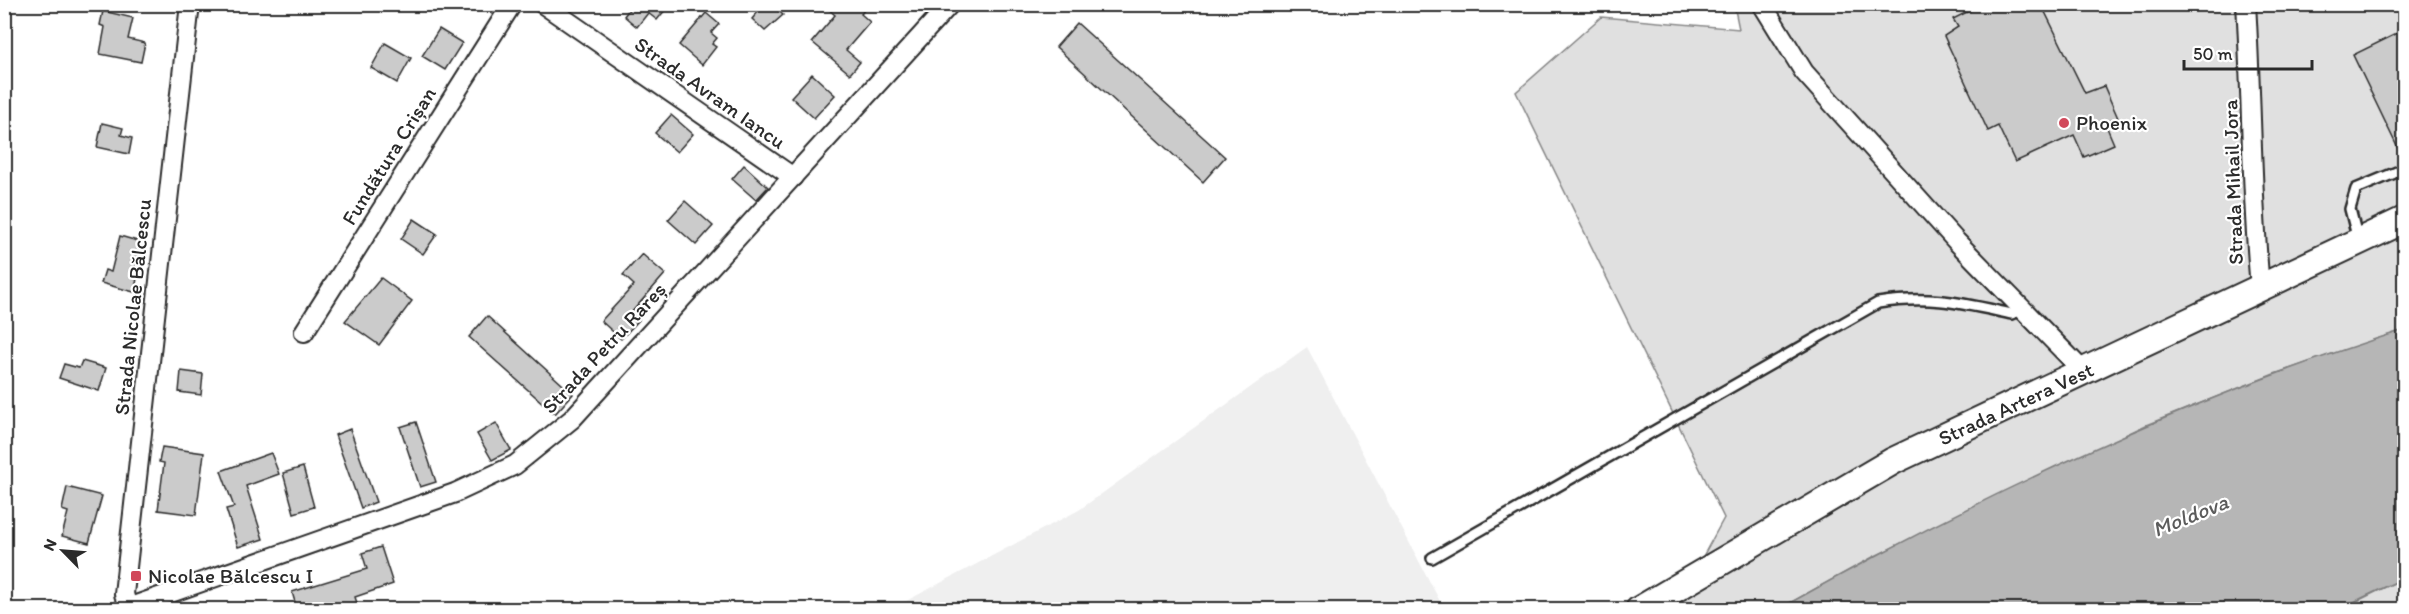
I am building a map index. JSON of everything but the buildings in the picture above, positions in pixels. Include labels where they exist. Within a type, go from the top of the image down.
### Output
[{"type":"main road","name":"Strada Artera Vest","points":[[1639,609],[1893,461],[2085,373],[2260,287],[2404,220]]},
{"type":"street","name":"Strada Nicolae Bălcescu","points":[[125,608],[124,594],[190,4]]},
{"type":"street","name":"Fundătura Crișan","points":[[304,332],[512,4]]},
{"type":"street","name":"Strada Avram Iancu","points":[[543,4],[793,177]]},
{"type":"street","name":"Strada Petru Rareș","points":[[125,608],[455,493],[514,465],[572,419],[950,4]]},
{"type":"street","points":[[1762,4],[1804,72],[2021,310],[2085,373]]},
{"type":"street","name":"Strada Mihail Jora","points":[[2247,4],[2255,180],[2254,228],[2260,287]]},
{"type":"lane","points":[[2358,240],[2350,209],[2356,189],[2404,169]]},
{"type":"lane","points":[[1432,558],[1878,303],[1940,298],[2012,314],[2021,310]]},
{"type":"shaded area","points":[[1734,5],[2404,5],[2404,330],[2274,374],[2146,425],[1873,557],[1779,609],[1674,609],[1724,518],[1516,92],[1601,17],[1739,29]]},
{"type":"shaded area","points":[[1307,347],[1444,609],[891,609],[1079,510]]},
{"type":"shaded area","points":[[2404,578],[2404,609],[2339,610]]},
{"type":"water","name":"Moldova","points":[[2404,330],[2404,578],[2339,609],[1779,609],[1930,528],[2084,453],[2242,387]]},
{"type":"place","name":"Phoenix","points":[[2064,123]]},
{"type":"place","name":"Nicolae Bălcescu I","points":[[136,576]]}]
